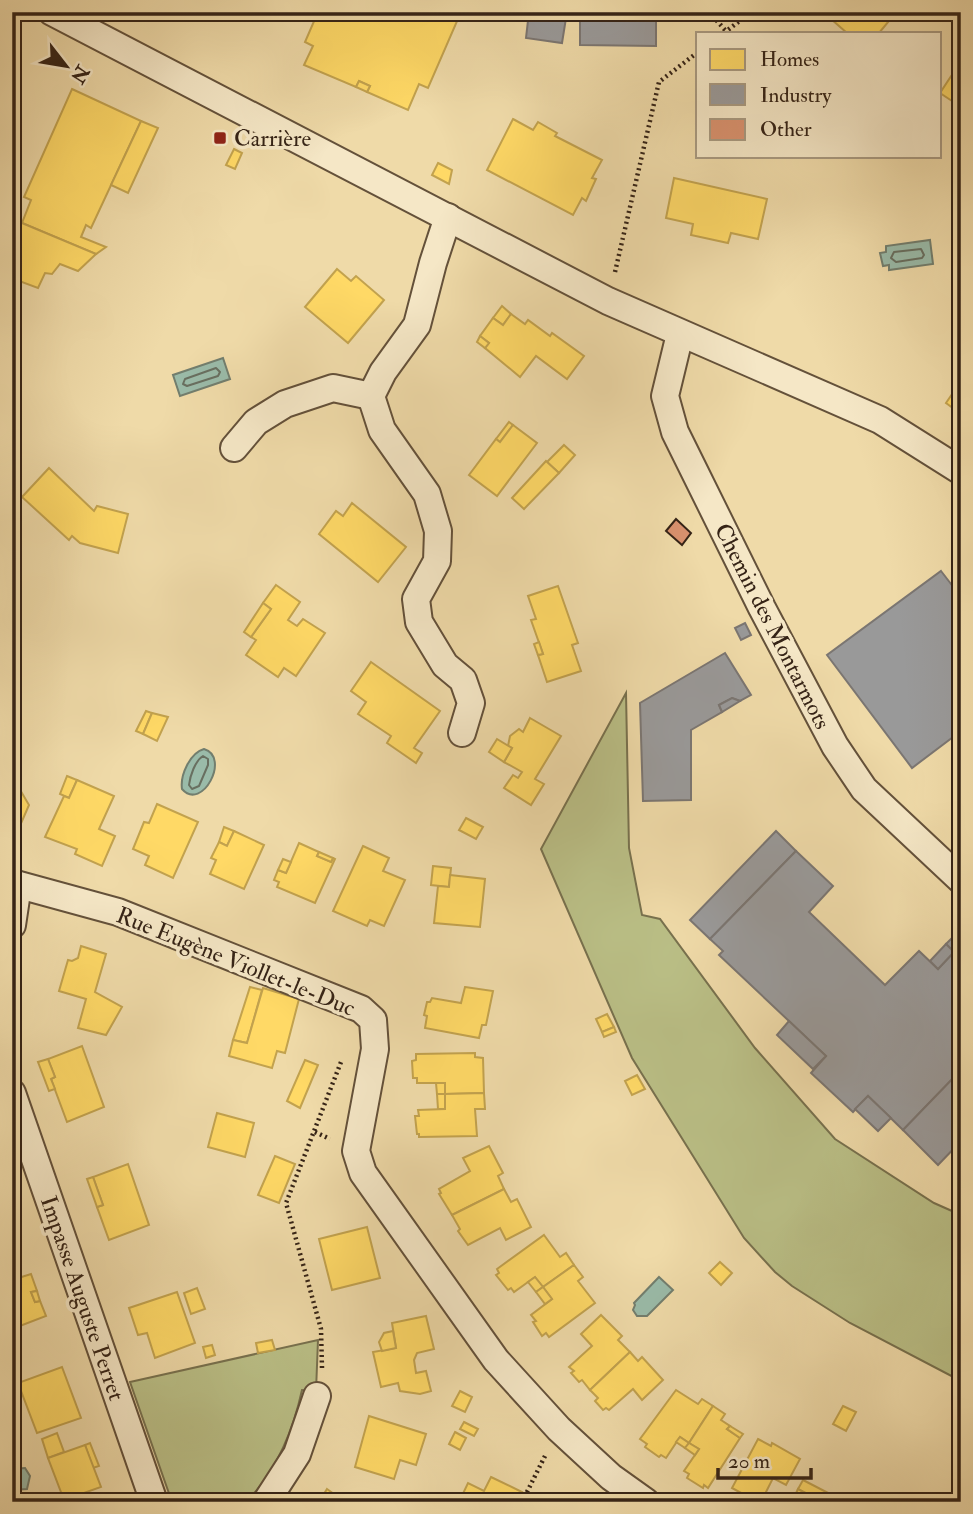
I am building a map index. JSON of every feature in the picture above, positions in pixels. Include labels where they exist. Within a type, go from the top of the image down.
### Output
[{"type":"street","points":[[52,12],[608,301],[880,420],[961,471]]},
{"type":"street","points":[[449,217],[433,263],[417,325],[383,372],[371,396],[382,430],[427,494],[438,531],[437,561],[416,599],[419,622],[445,665],[463,680],[471,703],[463,733]]},
{"type":"street","name":"Chemin des Montarmots","points":[[680,334],[665,396],[675,432],[762,608],[835,746],[864,789],[961,880]]},
{"type":"street","points":[[234,448],[256,422],[285,404],[333,388],[371,396]]},
{"type":"street","points":[[12,925],[15,884]]},
{"type":"street","name":"Rue Eugène Viollet-le-Duc","points":[[15,884],[118,912],[360,1009],[373,1020],[375,1049],[356,1151],[363,1173],[496,1360],[559,1429],[611,1478],[646,1502]]},
{"type":"street","name":"Impasse Auguste Perret","points":[[12,1093],[154,1502]]},
{"type":"street","points":[[267,1502],[297,1454],[317,1396]]},
{"type":"path","points":[[709,12],[725,32],[751,12]]},
{"type":"path","points":[[608,301],[659,82],[696,54]]},
{"type":"path","points":[[317,1396],[323,1362],[321,1329],[286,1203],[342,1058]]},
{"type":"path","points":[[522,1502],[559,1429]]},
{"type":"green space","points":[[626,693],[629,848],[642,915],[660,919],[755,1048],[835,1139],[934,1203],[961,1215],[961,1381],[850,1323],[775,1272],[744,1238],[632,1058],[541,849]]},
{"type":"green space","points":[[318,1340],[316,1391],[302,1390],[282,1450],[257,1490],[246,1502],[172,1502],[130,1382]]},
{"type":"water","points":[[930,240],[933,264],[889,270],[889,265],[883,266],[880,253],[886,252],[886,246]]},
{"type":"water","points":[[223,358],[230,379],[180,396],[173,375]]},
{"type":"water","points":[[204,749],[212,754],[215,762],[211,781],[198,794],[190,794],[182,789],[184,771],[194,755]]},
{"type":"water","points":[[659,1277],[673,1290],[647,1316],[637,1316],[633,1310],[634,1303]]},
{"type":"water","points":[[25,1468],[30,1476],[27,1489],[12,1490],[12,1469]]},
{"type":"building: Homes","points":[[318,12],[461,12],[428,88],[419,84],[408,110],[367,92],[370,86],[359,81],[356,87],[304,65],[313,46],[305,42]]},
{"type":"building: Homes","points":[[823,12],[890,12],[894,15],[880,32],[846,32]]},
{"type":"building: Homes","points":[[961,61],[961,107],[942,94],[942,90]]},
{"type":"building: Homes","points":[[359,81],[370,86],[367,92],[356,87]]},
{"type":"building: Homes","points":[[72,89],[141,121],[91,228],[86,225],[81,237],[106,247],[96,254],[22,223],[31,200],[24,197]]},
{"type":"building: Homes","points":[[513,119],[533,130],[538,122],[557,133],[555,136],[602,160],[592,178],[596,179],[586,201],[582,198],[573,215],[487,170]]},
{"type":"building: Homes","points":[[141,121],[158,128],[128,193],[111,185]]},
{"type":"building: Homes","points":[[234,149],[242,153],[235,169],[226,165]]},
{"type":"building: Homes","points":[[438,163],[452,170],[449,184],[432,175]]},
{"type":"building: Homes","points":[[674,178],[767,199],[758,239],[731,233],[728,243],[691,235],[693,224],[666,218]]},
{"type":"building: Homes","points":[[17,220],[96,254],[78,271],[60,264],[52,274],[45,273],[38,288],[19,281],[20,278],[12,275],[12,231]]},
{"type":"building: Homes","points":[[337,269],[351,281],[356,276],[384,300],[348,343],[305,307]]},
{"type":"building: Homes","points":[[502,306],[511,314],[503,325],[493,318]]},
{"type":"building: Homes","points":[[511,314],[525,324],[528,320],[550,336],[552,333],[584,356],[567,379],[536,356],[520,377],[485,348],[489,343],[480,336],[493,318],[503,325]]},
{"type":"building: Homes","points":[[480,336],[489,343],[485,348],[477,342]]},
{"type":"building: Homes","points":[[961,381],[961,414],[946,403]]},
{"type":"building: Homes","points":[[509,422],[513,425],[500,442],[496,439]]},
{"type":"building: Homes","points":[[513,425],[537,443],[497,496],[469,475],[496,439],[500,442]]},
{"type":"building: Homes","points":[[564,445],[575,455],[559,473],[547,462]]},
{"type":"building: Homes","points":[[546,461],[559,473],[524,509],[512,498]]},
{"type":"building: Homes","points":[[49,468],[94,511],[97,506],[128,514],[118,553],[80,543],[72,536],[69,540],[22,497]]},
{"type":"building: Homes","points":[[352,503],[406,547],[378,582],[319,534],[336,511],[343,516]]},
{"type":"building: Homes","points":[[276,585],[300,602],[288,620],[297,626],[303,619],[325,633],[296,676],[284,668],[278,677],[246,655],[256,640],[251,637],[271,609],[263,603]]},
{"type":"building: Homes","points":[[558,586],[578,643],[572,645],[581,671],[547,682],[538,655],[543,654],[531,620],[536,619],[528,596]]},
{"type":"building: Homes","points":[[263,603],[271,609],[251,637],[244,632]]},
{"type":"building: Homes","points":[[539,642],[543,654],[538,655],[534,644]]},
{"type":"building: Homes","points":[[371,662],[440,711],[414,748],[422,753],[416,763],[387,743],[391,736],[358,714],[366,702],[351,691]]},
{"type":"building: Homes","points":[[146,711],[152,713],[143,734],[136,731]]},
{"type":"building: Homes","points":[[152,713],[168,717],[157,741],[143,734]]},
{"type":"building: Homes","points":[[530,718],[561,736],[535,779],[544,784],[531,805],[504,788],[513,775],[518,778],[522,772],[504,762],[512,748],[508,746],[510,736],[519,729],[523,732]]},
{"type":"building: Homes","points":[[497,739],[512,748],[504,762],[489,752]]},
{"type":"building: Homes","points":[[12,776],[29,805],[16,835],[12,829]]},
{"type":"building: Homes","points":[[67,776],[77,780],[69,798],[60,794]]},
{"type":"building: Homes","points":[[77,780],[114,796],[99,829],[115,836],[102,866],[75,854],[77,849],[45,837],[64,796],[69,798]]},
{"type":"building: Homes","points":[[157,804],[198,822],[173,878],[145,865],[149,856],[133,849],[144,822],[149,823]]},
{"type":"building: Homes","points":[[466,818],[483,827],[476,839],[459,830]]},
{"type":"building: Homes","points":[[224,827],[234,831],[227,846],[219,842]]},
{"type":"building: Homes","points":[[234,831],[264,845],[244,889],[210,874],[216,860],[211,858],[219,842],[227,846]]},
{"type":"building: Homes","points":[[299,843],[319,852],[317,856],[331,862],[335,859],[315,903],[277,887],[279,882],[274,880],[278,870],[286,873]]},
{"type":"building: Homes","points":[[363,846],[389,858],[383,871],[405,880],[384,926],[370,920],[367,926],[333,911]]},
{"type":"building: Homes","points":[[319,852],[333,858],[331,862],[317,856]]},
{"type":"building: Homes","points":[[283,859],[291,862],[286,873],[278,870]]},
{"type":"building: Homes","points":[[433,866],[451,868],[449,887],[431,885]]},
{"type":"building: Homes","points":[[450,875],[485,879],[480,927],[434,923],[438,886],[449,887]]},
{"type":"building: Homes","points":[[81,946],[106,954],[95,992],[122,1007],[106,1035],[78,1028],[86,999],[59,991],[68,960],[78,958]]},
{"type":"building: Homes","points":[[250,987],[262,990],[247,1043],[233,1040]]},
{"type":"building: Homes","points":[[465,987],[493,991],[486,1025],[482,1025],[479,1038],[425,1028],[427,1002],[432,998],[461,1003]]},
{"type":"building: Homes","points":[[263,988],[299,999],[285,1053],[277,1051],[272,1068],[229,1056],[233,1040],[247,1043]]},
{"type":"building: Homes","points":[[607,1014],[614,1027],[602,1032],[596,1019]]},
{"type":"building: Homes","points":[[614,1027],[616,1032],[604,1037],[602,1032]]},
{"type":"building: Homes","points":[[82,1046],[104,1107],[67,1122],[51,1079],[55,1077],[48,1059]]},
{"type":"building: Homes","points":[[475,1053],[475,1057],[483,1058],[484,1093],[445,1094],[445,1083],[417,1083],[417,1078],[413,1078],[412,1061],[416,1060],[416,1054]]},
{"type":"building: Homes","points":[[48,1059],[55,1077],[51,1079],[55,1089],[49,1091],[38,1062]]},
{"type":"building: Homes","points":[[305,1060],[318,1065],[300,1108],[287,1101]]},
{"type":"building: Homes","points":[[637,1075],[645,1089],[632,1095],[625,1081]]},
{"type":"building: Homes","points":[[436,1083],[445,1083],[445,1094],[437,1094]]},
{"type":"building: Homes","points":[[484,1093],[485,1109],[475,1109],[477,1136],[419,1137],[417,1134],[415,1116],[419,1116],[418,1110],[445,1109],[445,1094]]},
{"type":"building: Homes","points":[[437,1094],[445,1094],[445,1109],[438,1109]]},
{"type":"building: Homes","points":[[217,1113],[254,1123],[245,1157],[208,1147]]},
{"type":"building: Homes","points":[[489,1146],[503,1173],[498,1176],[504,1189],[452,1215],[439,1194],[439,1189],[470,1171],[463,1158]]},
{"type":"building: Homes","points":[[275,1156],[295,1164],[279,1203],[258,1195]]},
{"type":"building: Homes","points":[[128,1164],[149,1225],[109,1240],[97,1207],[103,1205],[93,1177]]},
{"type":"building: Homes","points":[[93,1177],[103,1205],[97,1207],[87,1179]]},
{"type":"building: Homes","points":[[504,1189],[511,1202],[517,1199],[531,1227],[506,1240],[500,1228],[468,1245],[458,1231],[460,1229],[452,1215]]},
{"type":"building: Homes","points":[[367,1227],[380,1278],[332,1290],[319,1239]]},
{"type":"building: Homes","points":[[544,1235],[560,1257],[566,1253],[574,1265],[543,1287],[535,1277],[514,1292],[511,1288],[508,1290],[496,1275],[499,1273],[497,1269]]},
{"type":"building: Homes","points":[[720,1262],[732,1273],[721,1285],[709,1273]]},
{"type":"building: Homes","points":[[574,1265],[583,1277],[578,1281],[595,1303],[549,1337],[546,1333],[542,1336],[531,1315],[552,1299],[543,1287]]},
{"type":"building: Homes","points":[[31,1274],[37,1291],[31,1292],[35,1302],[40,1301],[46,1316],[12,1329],[12,1280]]},
{"type":"building: Homes","points":[[535,1277],[543,1287],[536,1292],[528,1282]]},
{"type":"building: Homes","points":[[543,1287],[552,1299],[545,1304],[536,1292]]},
{"type":"building: Homes","points":[[197,1288],[205,1309],[191,1314],[184,1293]]},
{"type":"building: Homes","points":[[37,1291],[40,1301],[35,1302],[31,1292]]},
{"type":"building: Homes","points":[[177,1292],[195,1343],[155,1358],[147,1333],[138,1335],[129,1308]]},
{"type":"building: Homes","points":[[601,1315],[622,1336],[618,1340],[630,1352],[590,1390],[582,1380],[579,1382],[569,1367],[592,1346],[581,1334]]},
{"type":"building: Homes","points":[[426,1316],[434,1349],[417,1353],[414,1360],[416,1373],[426,1371],[431,1391],[420,1394],[400,1391],[398,1383],[381,1387],[373,1352],[396,1348],[392,1323]]},
{"type":"building: Homes","points":[[393,1331],[396,1348],[382,1351],[379,1342],[384,1333]]},
{"type":"building: Homes","points":[[272,1340],[275,1350],[258,1353],[256,1343]]},
{"type":"building: Homes","points":[[212,1345],[215,1355],[206,1358],[203,1347]]},
{"type":"building: Homes","points":[[630,1352],[638,1361],[642,1357],[663,1380],[642,1400],[633,1389],[609,1410],[603,1410],[595,1401],[598,1398],[590,1390]]},
{"type":"building: Homes","points":[[62,1367],[81,1418],[37,1433],[18,1383]]},
{"type":"building: Homes","points":[[676,1390],[698,1404],[702,1399],[713,1406],[689,1443],[680,1437],[666,1458],[661,1455],[659,1457],[645,1447],[647,1444],[640,1439]]},
{"type":"building: Homes","points":[[460,1391],[472,1397],[465,1412],[452,1406]]},
{"type":"building: Homes","points":[[713,1406],[725,1414],[721,1420],[730,1426],[727,1429],[740,1438],[708,1488],[704,1485],[703,1488],[687,1478],[689,1474],[684,1471],[699,1449],[689,1443]]},
{"type":"building: Homes","points":[[843,1406],[856,1412],[846,1431],[833,1424]]},
{"type":"building: Homes","points":[[369,1416],[426,1434],[416,1465],[400,1460],[394,1479],[355,1467]]},
{"type":"building: Homes","points":[[464,1422],[478,1429],[474,1436],[460,1429]]},
{"type":"building: Homes","points":[[730,1426],[743,1434],[740,1438],[727,1429]]},
{"type":"building: Homes","points":[[455,1432],[466,1438],[460,1450],[449,1444]]},
{"type":"building: Homes","points":[[57,1433],[64,1452],[48,1458],[42,1439]]},
{"type":"building: Homes","points":[[680,1437],[689,1443],[685,1448],[676,1442]]},
{"type":"building: Homes","points":[[758,1439],[771,1446],[772,1443],[800,1459],[786,1485],[773,1478],[761,1502],[750,1502],[744,1498],[745,1495],[732,1488]]},
{"type":"building: Homes","points":[[90,1443],[99,1466],[93,1468],[85,1445]]},
{"type":"building: Homes","points":[[689,1443],[699,1449],[695,1455],[685,1448]]},
{"type":"building: Homes","points":[[85,1445],[101,1487],[64,1500],[48,1458]]},
{"type":"building: Homes","points":[[491,1477],[522,1492],[517,1502],[459,1502],[468,1483],[484,1491]]},
{"type":"building: Homes","points":[[803,1480],[836,1497],[834,1502],[823,1502],[798,1489]]},
{"type":"building: Homes","points":[[327,1489],[345,1502],[319,1502]]},
{"type":"building: Homes","points":[[798,1489],[803,1492],[823,1502],[792,1502]]},
{"type":"building: Industry","points":[[529,12],[566,18],[562,43],[526,38]]},
{"type":"building: Industry","points":[[580,19],[656,20],[656,46],[580,45]]},
{"type":"building: Industry","points":[[941,571],[961,597],[961,731],[912,768],[827,655]]},
{"type":"building: Industry","points":[[745,623],[751,635],[741,640],[735,628]]},
{"type":"building: Industry","points":[[725,653],[751,695],[740,701],[732,698],[719,705],[722,712],[691,730],[691,800],[643,801],[640,703]]},
{"type":"building: Industry","points":[[732,698],[740,701],[722,712],[719,705]]},
{"type":"building: Industry","points":[[776,831],[796,851],[710,939],[690,920]]},
{"type":"building: Industry","points":[[796,851],[833,886],[809,912],[885,985],[919,951],[938,969],[954,952],[946,944],[958,932],[961,935],[961,1070],[903,1130],[868,1096],[853,1112],[811,1073],[826,1056],[719,955],[723,951],[710,939]]},
{"type":"building: Industry","points":[[946,944],[954,952],[938,969],[930,961]]},
{"type":"building: Industry","points":[[789,1021],[826,1056],[813,1069],[777,1035]]},
{"type":"building: Industry","points":[[961,1070],[961,1141],[938,1165],[903,1130]]},
{"type":"building: Industry","points":[[868,1096],[891,1118],[878,1131],[855,1109]]},
{"type":"building: Other","points":[[676,519],[691,533],[682,545],[666,531]]},
{"type":"place","name":"Carrière","points":[[220,138]]}]
